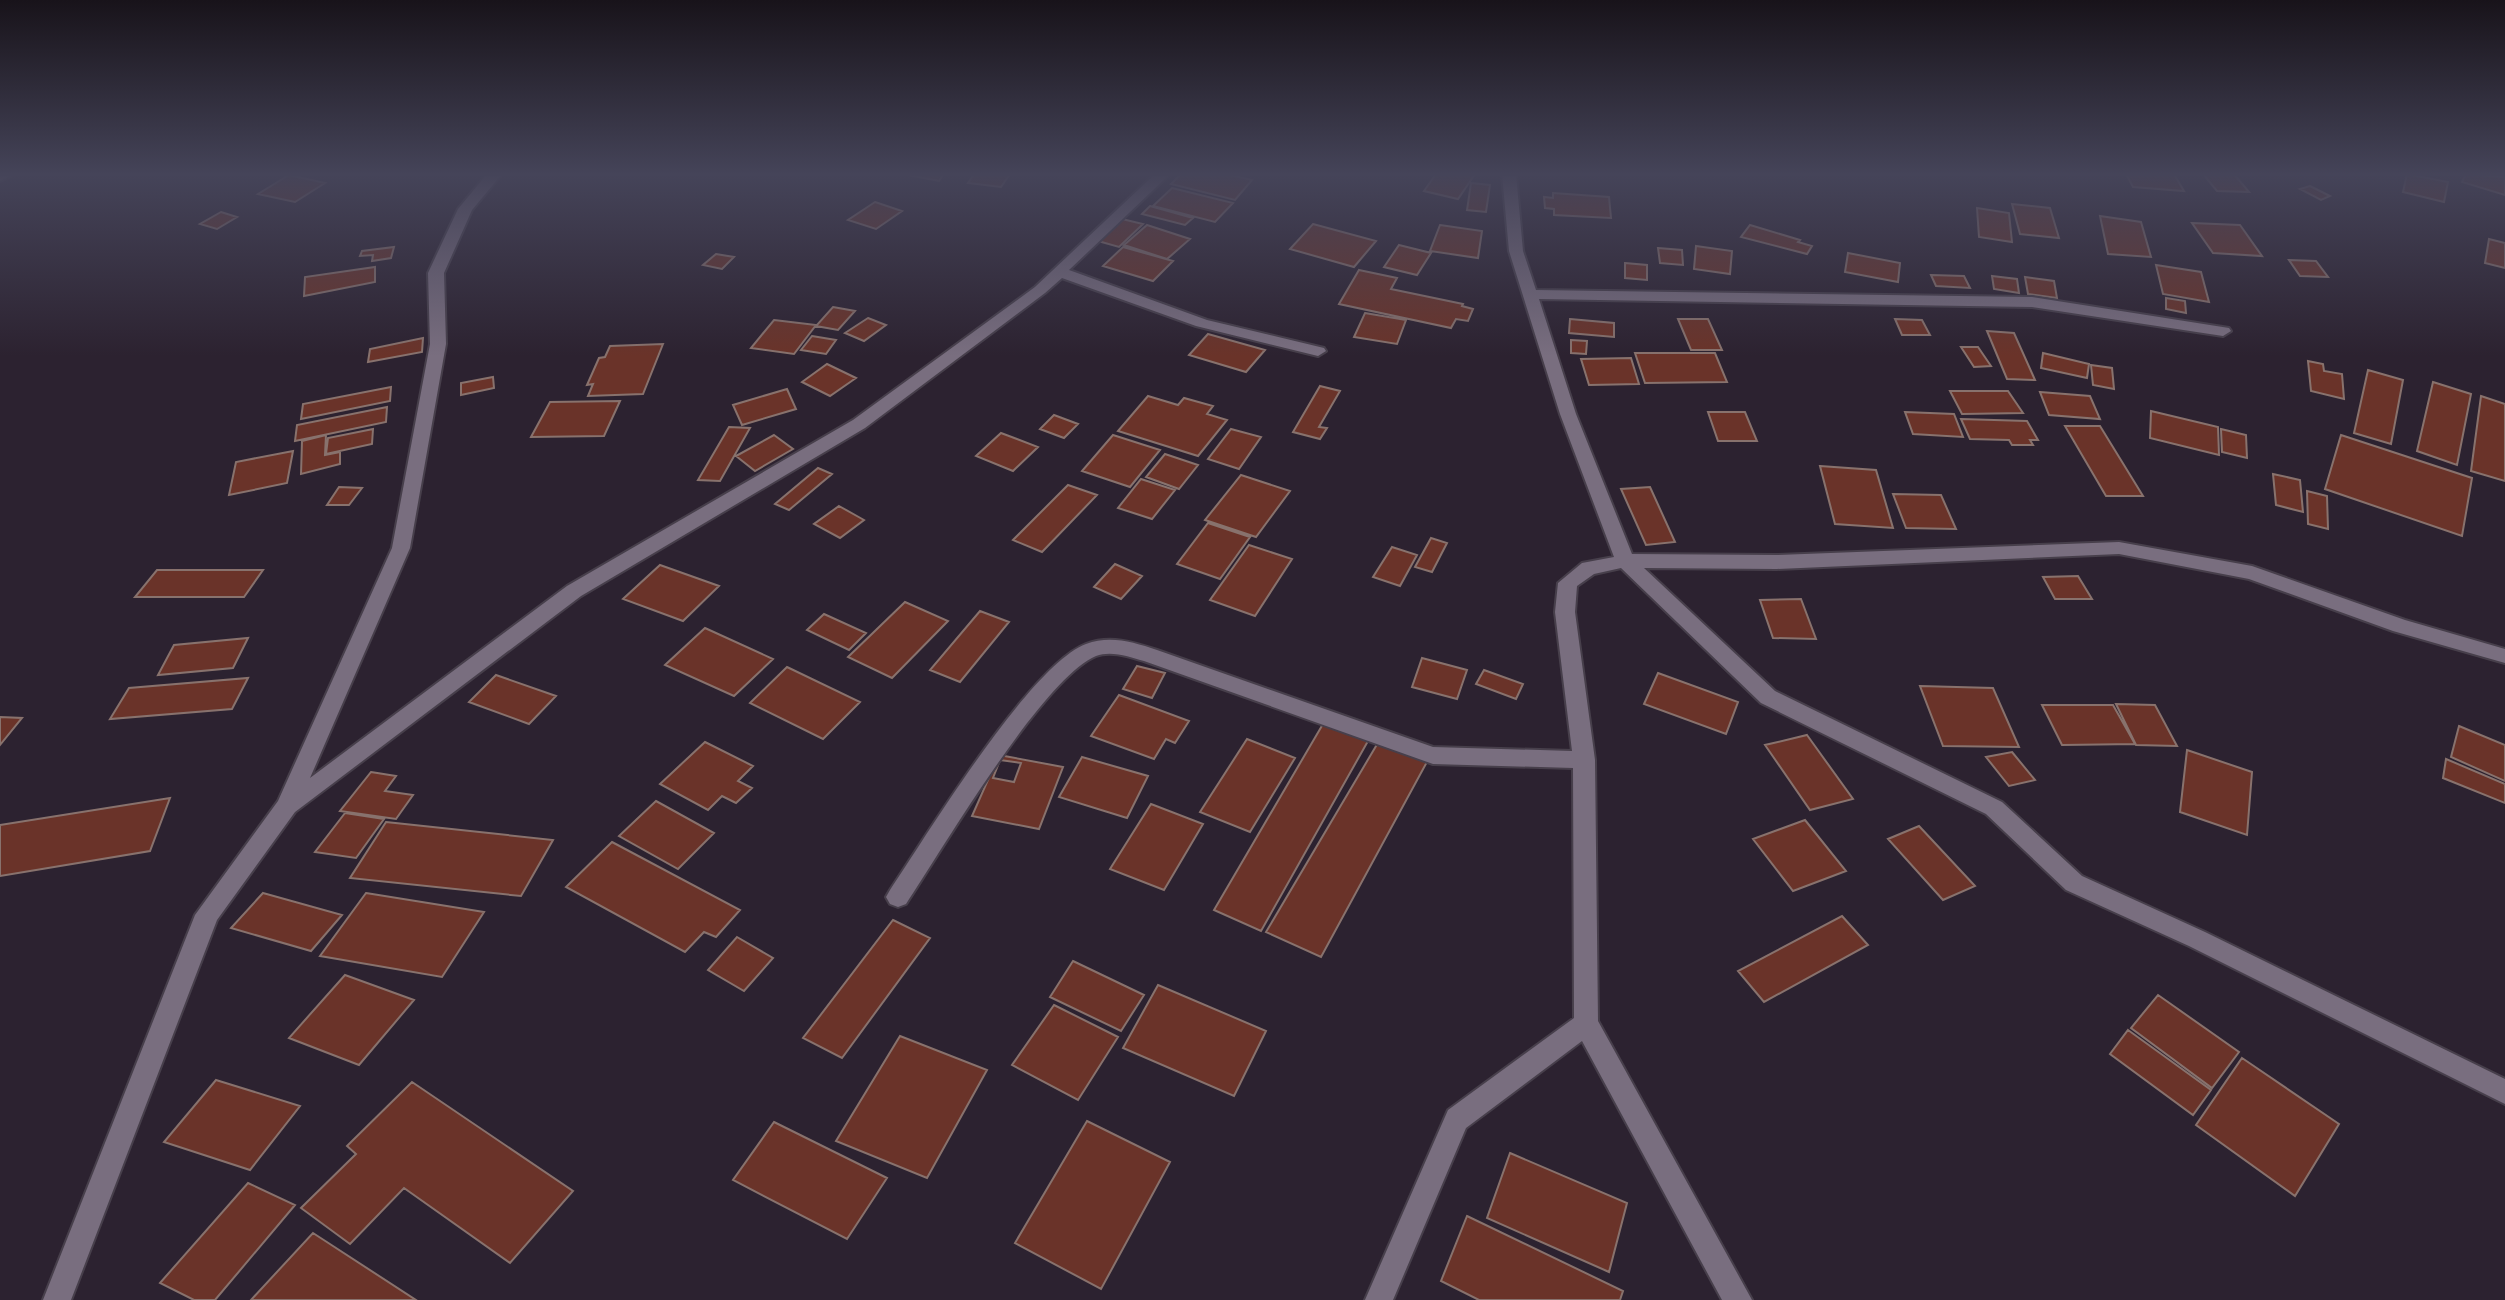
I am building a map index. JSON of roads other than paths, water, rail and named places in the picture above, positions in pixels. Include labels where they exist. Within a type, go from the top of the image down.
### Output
[{"type":"street","points":[[57,1300],[207,915],[287,806],[401,548],[438,344],[436,273],[453,235]]},
{"type":"street","points":[[287,806],[574,591],[859,424],[1040,290],[1099,235]]},
{"type":"street","points":[[1515,235],[1516,251],[1568,414],[1625,561],[1768,697],[1994,808],[2074,883],[2197,939],[2505,1092]]},
{"type":"street","points":[[1060,272],[1202,323],[1318,351]]},
{"type":"street","points":[[1530,294],[2032,302],[2223,331]]},
{"type":"street","points":[[1738,1300],[1586,1023],[1584,760],[1565,612],[1568,583],[1589,568],[1625,561],[1777,562],[2119,548],[2252,573],[2400,626],[2505,656]]},
{"type":"street","points":[[898,897],[996,751],[1058,675],[1087,650],[1114,645],[1150,655],[1433,755],[1584,760]]},
{"type":"street","points":[[1379,1300],[1457,1119],[1586,1023]]}]
